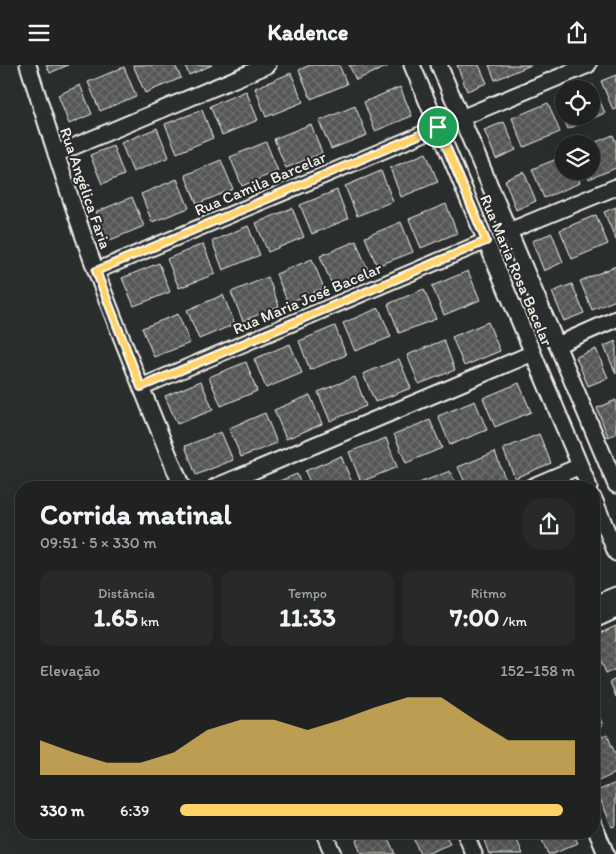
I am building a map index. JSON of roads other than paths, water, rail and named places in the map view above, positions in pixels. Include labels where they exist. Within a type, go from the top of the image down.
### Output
[{"type":"street","name":"Rua Angélica Faria","points":[[28,65],[96,271],[180,481]]},
{"type":"street","points":[[56,154],[268,65]]},
{"type":"street","name":"Rua Maria Rosa Bacelar","points":[[412,65],[586,481]]},
{"type":"street","name":"Rua Maria Rosa Bacelar","points":[[438,65],[557,345],[610,454],[616,485]]},
{"type":"street","points":[[461,118],[588,65]]},
{"type":"street","name":"Rua Camila Barcelar","points":[[96,271],[438,127]]},
{"type":"street","points":[[509,231],[616,187]]},
{"type":"street","name":"Rua Maria José Bacelar","points":[[141,387],[486,241]]},
{"type":"street","points":[[557,345],[616,319]]},
{"type":"street","points":[[229,481],[533,353]]},
{"type":"street","points":[[545,481],[580,466]]},
{"type":"street","points":[[600,514],[616,553]]},
{"type":"street","points":[[600,602],[616,595]]},
{"type":"street","points":[[600,617],[616,610]]},
{"type":"street","points":[[327,839],[333,854]]},
{"type":"street","points":[[468,839],[474,854]]},
{"type":"street","points":[[600,839],[606,854]]}]
